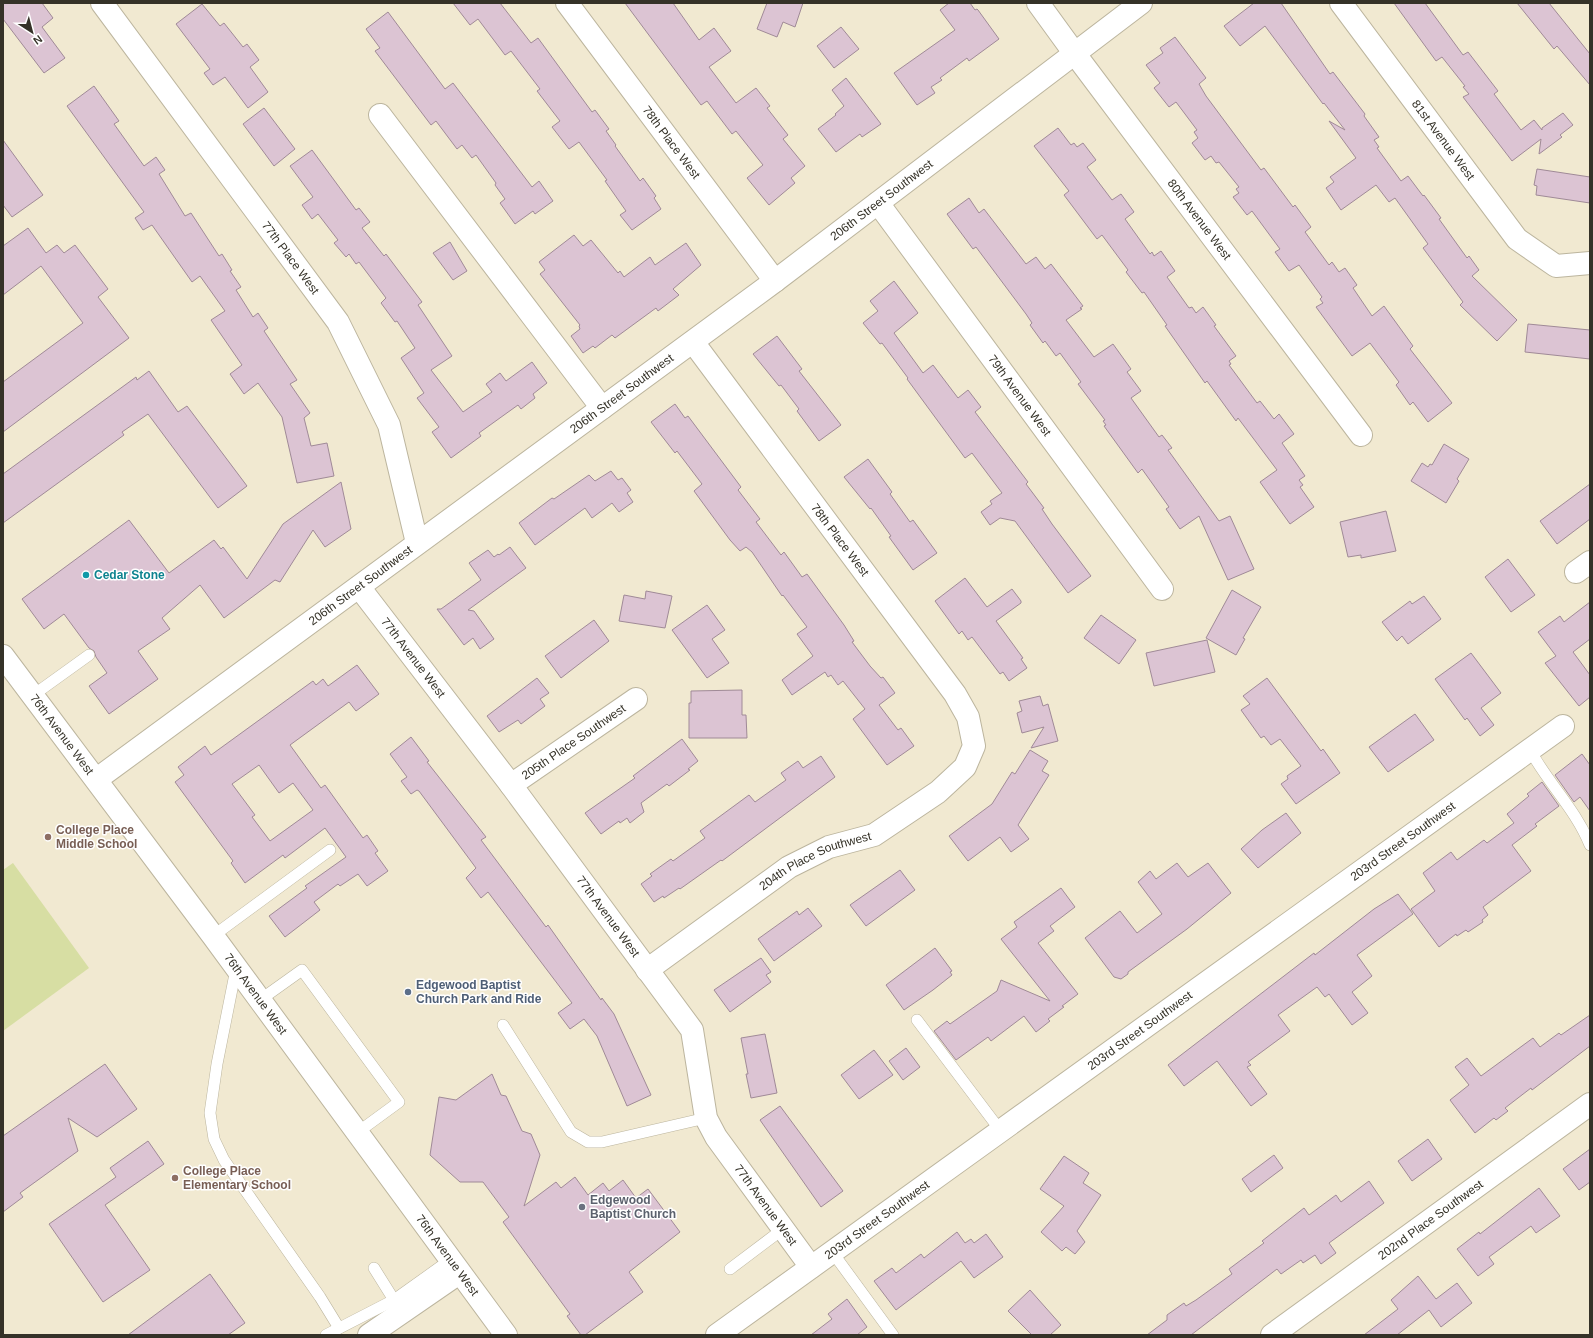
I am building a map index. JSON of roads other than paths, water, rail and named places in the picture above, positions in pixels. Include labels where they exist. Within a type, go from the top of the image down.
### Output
[{"type":"street","name":"77th Place West","points":[[102,3],[338,322],[389,425],[417,543]]},
{"type":"street","name":"78th Place West","points":[[567,3],[775,281]]},
{"type":"street","name":"80th Avenue West","points":[[1038,3],[1361,435]]},
{"type":"street","name":"206th Street Southwest","points":[[97,779],[775,281],[1142,3]]},
{"type":"street","name":"81st Avenue West","points":[[1341,3],[1517,239],[1556,266],[1590,263]]},
{"type":"street","points":[[380,115],[602,408]]},
{"type":"street","name":"79th Avenue West","points":[[878,203],[1162,589]]},
{"type":"street","name":"78th Place West","points":[[692,342],[955,694],[968,717],[974,746]]},
{"type":"street","name":"77th Avenue West","points":[[359,586],[512,785],[692,1030],[706,1118],[716,1137],[811,1267]]},
{"type":"street","name":"76th Avenue West","points":[[3,656],[214,936],[454,1266],[506,1335]]},
{"type":"street","name":"205th Place Southwest","points":[[512,785],[636,699]]},
{"type":"street","name":"203rd Street Southwest","points":[[717,1335],[811,1267],[833,1253],[1000,1130],[1563,726]]},
{"type":"street","name":"204th Place Southwest","points":[[647,970],[789,867],[829,847],[874,835],[932,796],[965,767],[974,746]]},
{"type":"street","name":"202nd Place Southwest","points":[[1272,1335],[1590,1104]]},
{"type":"street","points":[[369,1335],[454,1266]]},
{"type":"lane","points":[[32,696],[89,655]]},
{"type":"lane","points":[[1530,750],[1543,773],[1574,814],[1590,845]]},
{"type":"lane","points":[[214,936],[330,850]]},
{"type":"lane","points":[[237,968],[217,1064],[210,1113],[214,1139],[224,1160],[320,1296],[339,1328]]},
{"type":"lane","points":[[260,1000],[302,970],[399,1102],[358,1132]]},
{"type":"lane","points":[[917,1020],[1000,1130]]},
{"type":"lane","points":[[502,1025],[571,1132],[588,1142],[602,1142],[706,1118]]},
{"type":"lane","points":[[730,1268],[783,1229]]},
{"type":"lane","points":[[833,1253],[893,1335]]},
{"type":"lane","points":[[326,1335],[394,1300],[454,1266]]},
{"type":"lane","points":[[374,1268],[394,1300]]},
{"type":"place","name":"Cedar Stone","points":[[86,575]]},
{"type":"place","name":"College Place Middle School","points":[[48,837]]},
{"type":"place","name":"Edgewood Baptist Church Park and Ride","points":[[408,992]]},
{"type":"place","name":"College Place Elementary School","points":[[175,1178]]},
{"type":"place","name":"Edgewood Baptist Church","points":[[582,1207]]}]
